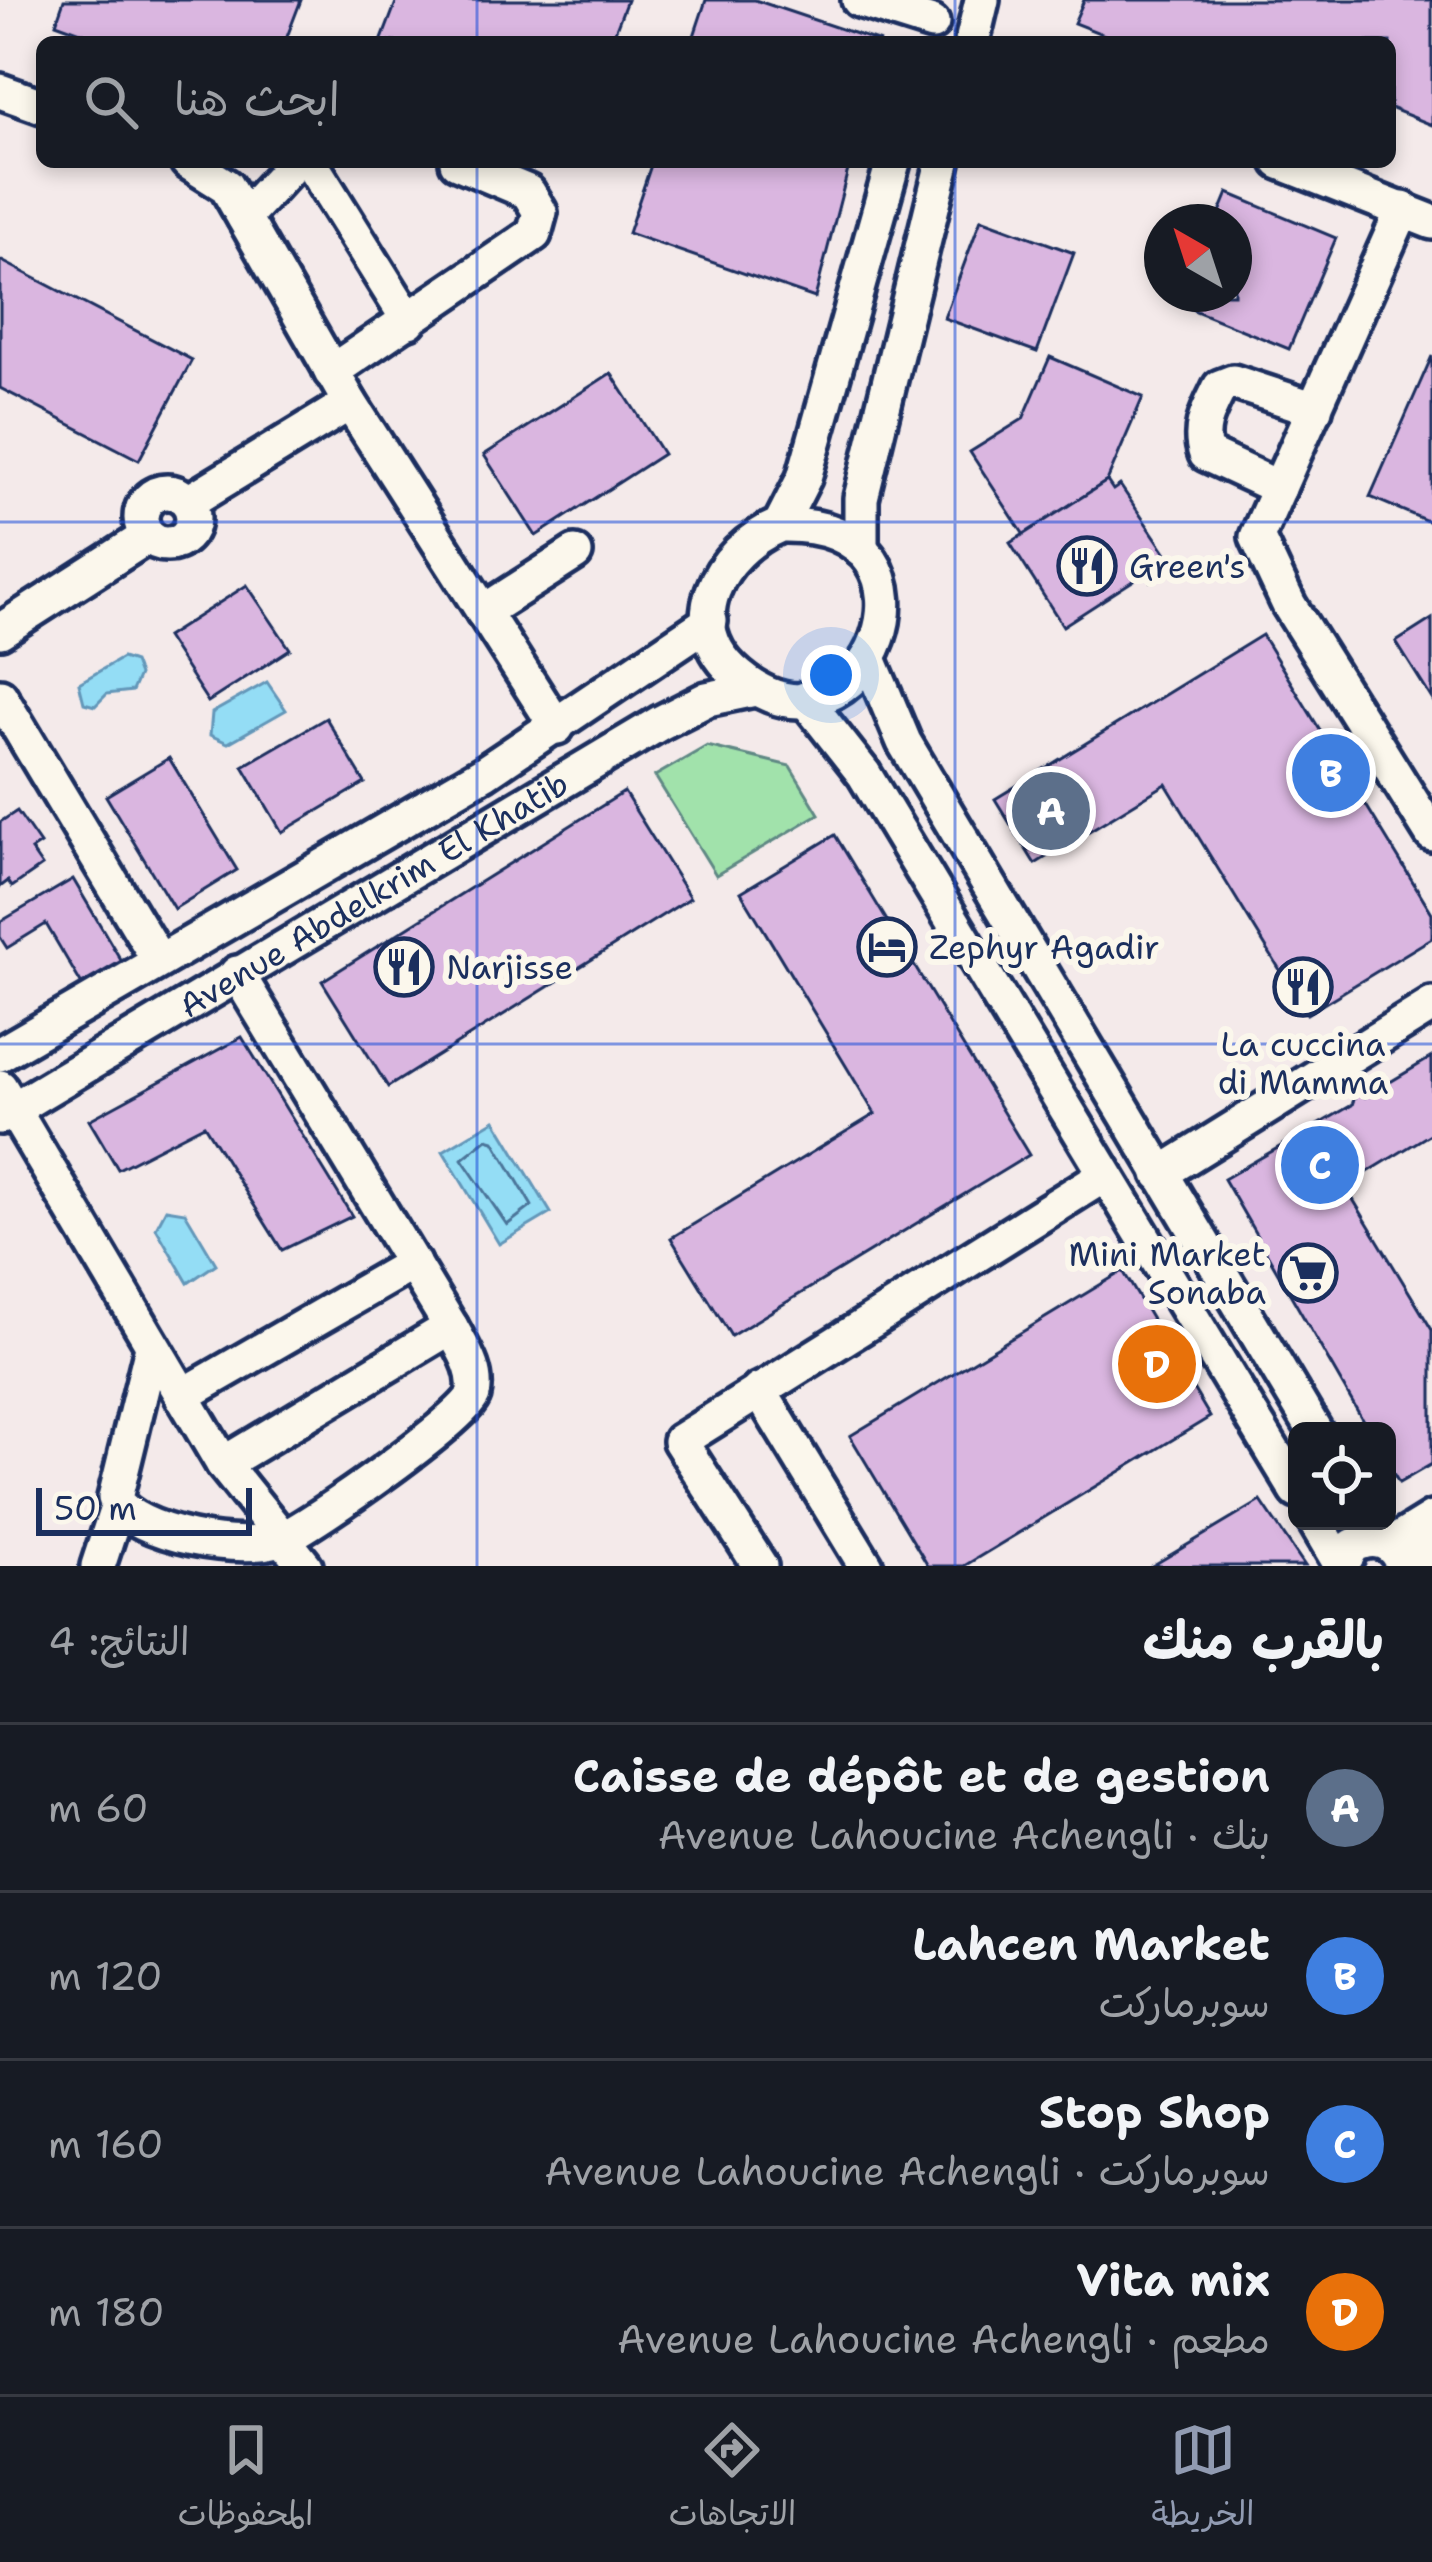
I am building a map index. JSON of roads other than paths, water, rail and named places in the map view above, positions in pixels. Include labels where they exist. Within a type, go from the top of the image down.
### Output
[{"type":"street","points":[[859,0],[932,22]]},
{"type":"street","points":[[973,36],[982,0]]},
{"type":"street","points":[[0,91],[36,104]]},
{"type":"street","points":[[201,168],[214,174],[244,217],[350,403],[557,727]]},
{"type":"street","points":[[244,217],[289,168]]},
{"type":"street","points":[[314,168],[410,321]]},
{"type":"street","points":[[331,372],[526,243],[539,223],[540,212],[528,192],[471,168]]},
{"type":"street","points":[[780,525],[804,478],[891,168]]},
{"type":"street","points":[[861,550],[861,498],[942,168]]},
{"type":"street","points":[[1295,168],[1418,216],[1315,409],[1257,537],[1289,604],[1432,833]]},
{"type":"street","points":[[1279,488],[1206,454],[1202,428],[1211,405],[1220,387],[1233,382],[1315,409]]},
{"type":"street","points":[[0,631],[148,536],[168,544],[186,536],[194,520],[188,502],[350,403]]},
{"type":"street","points":[[809,524],[837,532],[861,550],[878,574],[886,603],[883,633],[870,661],[840,689],[805,699],[755,689],[733,672],[717,648],[710,621],[712,588],[726,560],[750,538],[780,525],[809,524]]},
{"type":"street","points":[[483,612],[575,553]]},
{"type":"street","name":"Avenue Abdelkrim El Khatib","points":[[0,1054],[158,959],[346,857],[557,727],[710,621]]},
{"type":"street","points":[[870,661],[904,742],[1310,1422]]},
{"type":"street","name":"Avenue Abdelkrim El Khatib","points":[[4,1105],[660,723],[707,699],[755,689]]},
{"type":"street","points":[[0,696],[12,746],[158,959]]},
{"type":"street","points":[[805,699],[864,774],[1288,1476]]},
{"type":"street","points":[[118,1505],[132,1518],[230,1546],[282,1539],[432,1438],[470,1405],[475,1380],[451,1327],[237,973]]},
{"type":"street","points":[[1160,1174],[1432,1005]]},
{"type":"street","points":[[4,1105],[224,1464],[305,1566]]},
{"type":"street","points":[[760,1566],[680,1441],[1103,1176]]},
{"type":"street","points":[[182,1396],[413,1263]]},
{"type":"street","points":[[224,1464],[451,1327]]},
{"type":"street","points":[[98,1566],[118,1505],[116,1485],[152,1347]]},
{"type":"street","points":[[759,1390],[866,1566]]},
{"type":"street","points":[[1392,1548],[1432,1519]]},
{"type":"street","points":[[1320,1530],[1341,1565]]},
{"type":"street","points":[[1341,1565],[1345,1554],[1364,1540],[1392,1548],[1432,1549]]},
{"type":"water","points":[[122,658],[134,662],[139,675],[132,691],[107,694],[95,706],[84,703],[79,683]]},
{"type":"water","points":[[267,682],[286,710],[228,743],[210,735],[212,713]]},
{"type":"water","points":[[495,1120],[551,1213],[499,1244],[443,1151]]},
{"type":"water","points":[[166,1209],[185,1212],[216,1264],[188,1283],[156,1228]]},
{"type":"place","name":"Green's","points":[[1087,566]]},
{"type":"place","name":"Lahcen Market","points":[[1331,773]]},
{"type":"place","name":"Caisse de dépôt et de gestion","points":[[1051,811]]},
{"type":"place","name":"Zephyr Agadir","points":[[887,947]]},
{"type":"place","name":"Narjisse","points":[[404,967]]},
{"type":"place","name":"La cuccina di Mamma","points":[[1303,987]]},
{"type":"place","name":"Stop Shop","points":[[1320,1165]]},
{"type":"place","name":"Mini Market Sonaba","points":[[1308,1273]]},
{"type":"place","name":"Vita mix","points":[[1157,1364]]}]
